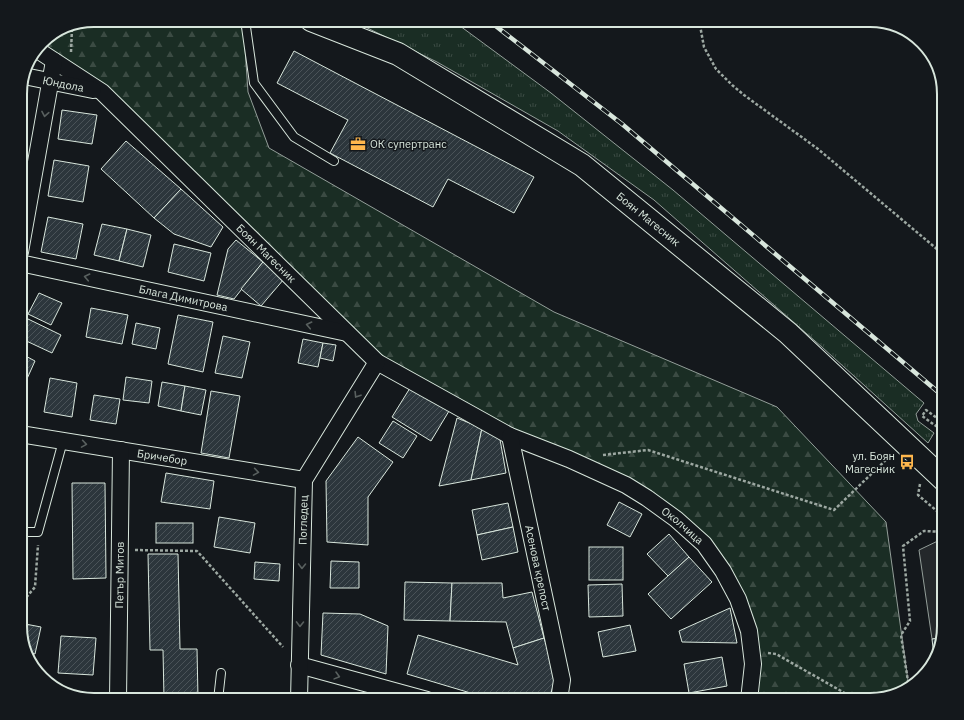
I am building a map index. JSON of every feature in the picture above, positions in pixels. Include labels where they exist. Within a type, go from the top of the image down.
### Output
[{"type":"street","name":"Боян Магесник","points":[[329,27],[398,54],[582,165],[788,333],[937,473]]},
{"type":"street","name":"Боян Магесник","points":[[41,53],[102,92],[377,362],[510,436]]},
{"type":"street","points":[[27,212],[54,61]]},
{"type":"street","name":"Юндола","points":[[29,77],[102,92]]},
{"type":"street","name":"Блага Димитрова","points":[[27,264],[347,333]]},
{"type":"street","name":"Погледец","points":[[299,693],[304,480],[377,362]]},
{"type":"street","name":"Бричебор","points":[[27,435],[304,480]]},
{"type":"street","name":"Околчица","points":[[510,436],[569,459],[626,485],[664,511],[704,544],[723,571],[738,599],[749,632],[753,664],[750,693]]},
{"type":"street","name":"Асенова крепост","points":[[510,436],[562,680],[560,693]]},
{"type":"street","name":"Петър Митов","points":[[118,693],[121,450]]},
{"type":"street","points":[[299,665],[401,693]]},
{"type":"lane","points":[[246,27],[254,83],[294,137],[334,161]]},
{"type":"lane","points":[[27,532],[38,532],[63,441]]},
{"type":"lane","points":[[219,693],[221,673]]},
{"type":"path","points":[[700,27],[704,47],[716,69],[732,85],[744,96],[818,149],[937,249]]},
{"type":"path","points":[[937,418],[926,410],[922,416],[937,426]]},
{"type":"path","points":[[598,456],[648,450],[834,510],[904,442]]},
{"type":"path","points":[[907,682],[901,635],[910,621],[903,546],[924,531],[937,532]]},
{"type":"path","points":[[27,597],[35,587],[38,532]]},
{"type":"path","points":[[120,550],[197,551],[299,665]]},
{"type":"path","points":[[752,651],[776,654],[845,693]]},
{"type":"green space","points":[[243,27],[248,92],[269,148],[554,312],[777,407],[886,522],[908,681],[888,691],[870,693],[750,693],[753,664],[738,599],[676,519],[569,459],[377,362],[102,92],[41,53],[60,36],[81,28]]},
{"type":"green space","points":[[365,27],[461,27],[551,93],[673,190],[924,403],[916,414],[918,421],[934,433],[928,443],[823,348],[654,200],[558,131],[437,62]]},
{"type":"shaded area","points":[[937,541],[937,626],[935,639],[932,639],[919,550]]},
{"type":"building","points":[[294,51],[534,177],[514,213],[448,179],[433,207],[330,153],[348,120],[277,83]]},
{"type":"building","points":[[62,110],[97,115],[92,144],[58,139]]},
{"type":"building","points":[[126,141],[181,189],[154,218],[101,169]]},
{"type":"building","points":[[54,160],[89,166],[83,202],[48,196]]},
{"type":"building","points":[[181,189],[223,227],[211,247],[174,234],[154,218]]},
{"type":"building","points":[[48,217],[83,224],[76,259],[41,252]]},
{"type":"building","points":[[102,224],[127,229],[119,261],[94,255]]},
{"type":"building","points":[[127,229],[151,235],[143,267],[119,261]]},
{"type":"building","points":[[236,240],[263,262],[234,299],[217,295],[228,249]]},
{"type":"building","points":[[174,244],[211,253],[204,281],[168,272]]},
{"type":"building","points":[[263,262],[284,279],[261,306],[241,289]]},
{"type":"building","points":[[39,293],[62,303],[51,325],[28,314]]},
{"type":"building","points":[[91,308],[128,315],[122,344],[86,337]]},
{"type":"building","points":[[178,315],[213,322],[203,372],[168,364]]},
{"type":"building","points":[[27,318],[61,335],[52,353],[27,341]]},
{"type":"building","points":[[136,323],[160,328],[156,349],[132,344]]},
{"type":"building","points":[[223,336],[250,342],[242,378],[215,373]]},
{"type":"building","points":[[303,339],[323,343],[318,367],[298,363]]},
{"type":"building","points":[[323,343],[336,345],[333,361],[320,358]]},
{"type":"building","points":[[27,357],[35,361],[27,379]]},
{"type":"building","points":[[126,377],[152,381],[149,403],[123,400]]},
{"type":"building","points":[[50,378],[77,383],[72,417],[44,412]]},
{"type":"building","points":[[162,382],[185,386],[181,411],[158,406]]},
{"type":"building","points":[[185,386],[206,390],[201,415],[181,411]]},
{"type":"building","points":[[410,388],[449,411],[431,441],[392,417]]},
{"type":"building","points":[[211,391],[240,396],[229,458],[201,453]]},
{"type":"building","points":[[94,395],[120,399],[116,424],[90,420]]},
{"type":"building","points":[[457,418],[482,428],[471,480],[439,486]]},
{"type":"building","points":[[393,421],[417,436],[403,458],[379,443]]},
{"type":"building","points":[[482,428],[499,434],[506,473],[471,480]]},
{"type":"building","points":[[358,437],[393,462],[368,497],[368,545],[327,542],[326,481]]},
{"type":"building","points":[[166,473],[214,481],[210,509],[161,502]]},
{"type":"building","points":[[72,483],[105,483],[106,578],[73,579]]},
{"type":"building","points":[[619,502],[642,514],[630,537],[607,525]]},
{"type":"building","points":[[508,503],[513,527],[477,535],[472,510]]},
{"type":"building","points":[[219,517],[255,523],[250,553],[214,547]]},
{"type":"building","points":[[156,523],[193,523],[193,543],[156,543]]},
{"type":"building","points":[[513,527],[518,552],[482,560],[477,535]]},
{"type":"building","points":[[669,534],[689,557],[668,576],[647,554]]},
{"type":"building","points":[[589,547],[623,547],[623,580],[589,580]]},
{"type":"building","points":[[148,554],[178,554],[180,649],[197,649],[198,693],[164,693],[163,650],[150,650]]},
{"type":"building","points":[[689,557],[712,582],[671,619],[648,594]]},
{"type":"building","points":[[331,561],[359,562],[359,588],[330,588]]},
{"type":"building","points":[[255,562],[280,564],[279,581],[254,579]]},
{"type":"building","points":[[405,582],[452,583],[450,621],[404,620]]},
{"type":"building","points":[[452,583],[502,583],[503,598],[532,592],[544,638],[513,648],[506,622],[450,621]]},
{"type":"building","points":[[622,584],[623,616],[589,617],[588,585]]},
{"type":"building","points":[[730,608],[737,643],[682,642],[679,631]]},
{"type":"building","points":[[323,613],[360,614],[388,626],[386,674],[321,655]]},
{"type":"building","points":[[27,624],[41,627],[35,654],[33,653],[29,644]]},
{"type":"building","points":[[630,625],[636,651],[603,657],[598,632]]},
{"type":"building","points":[[418,635],[518,665],[513,648],[544,638],[556,676],[551,693],[471,693],[407,674]]},
{"type":"building","points":[[61,636],[96,638],[93,675],[58,673]]},
{"type":"building","points":[[932,639],[935,639],[933,648]]},
{"type":"building","points":[[722,657],[727,686],[689,693],[684,664]]},
{"type":"railway","points":[[497,27],[622,124],[937,391]]},
{"type":"place","name":"ОК супертранс","points":[[358,144]]},
{"type":"place","name":"ул. Боян Магесник","points":[[907,462]]}]
